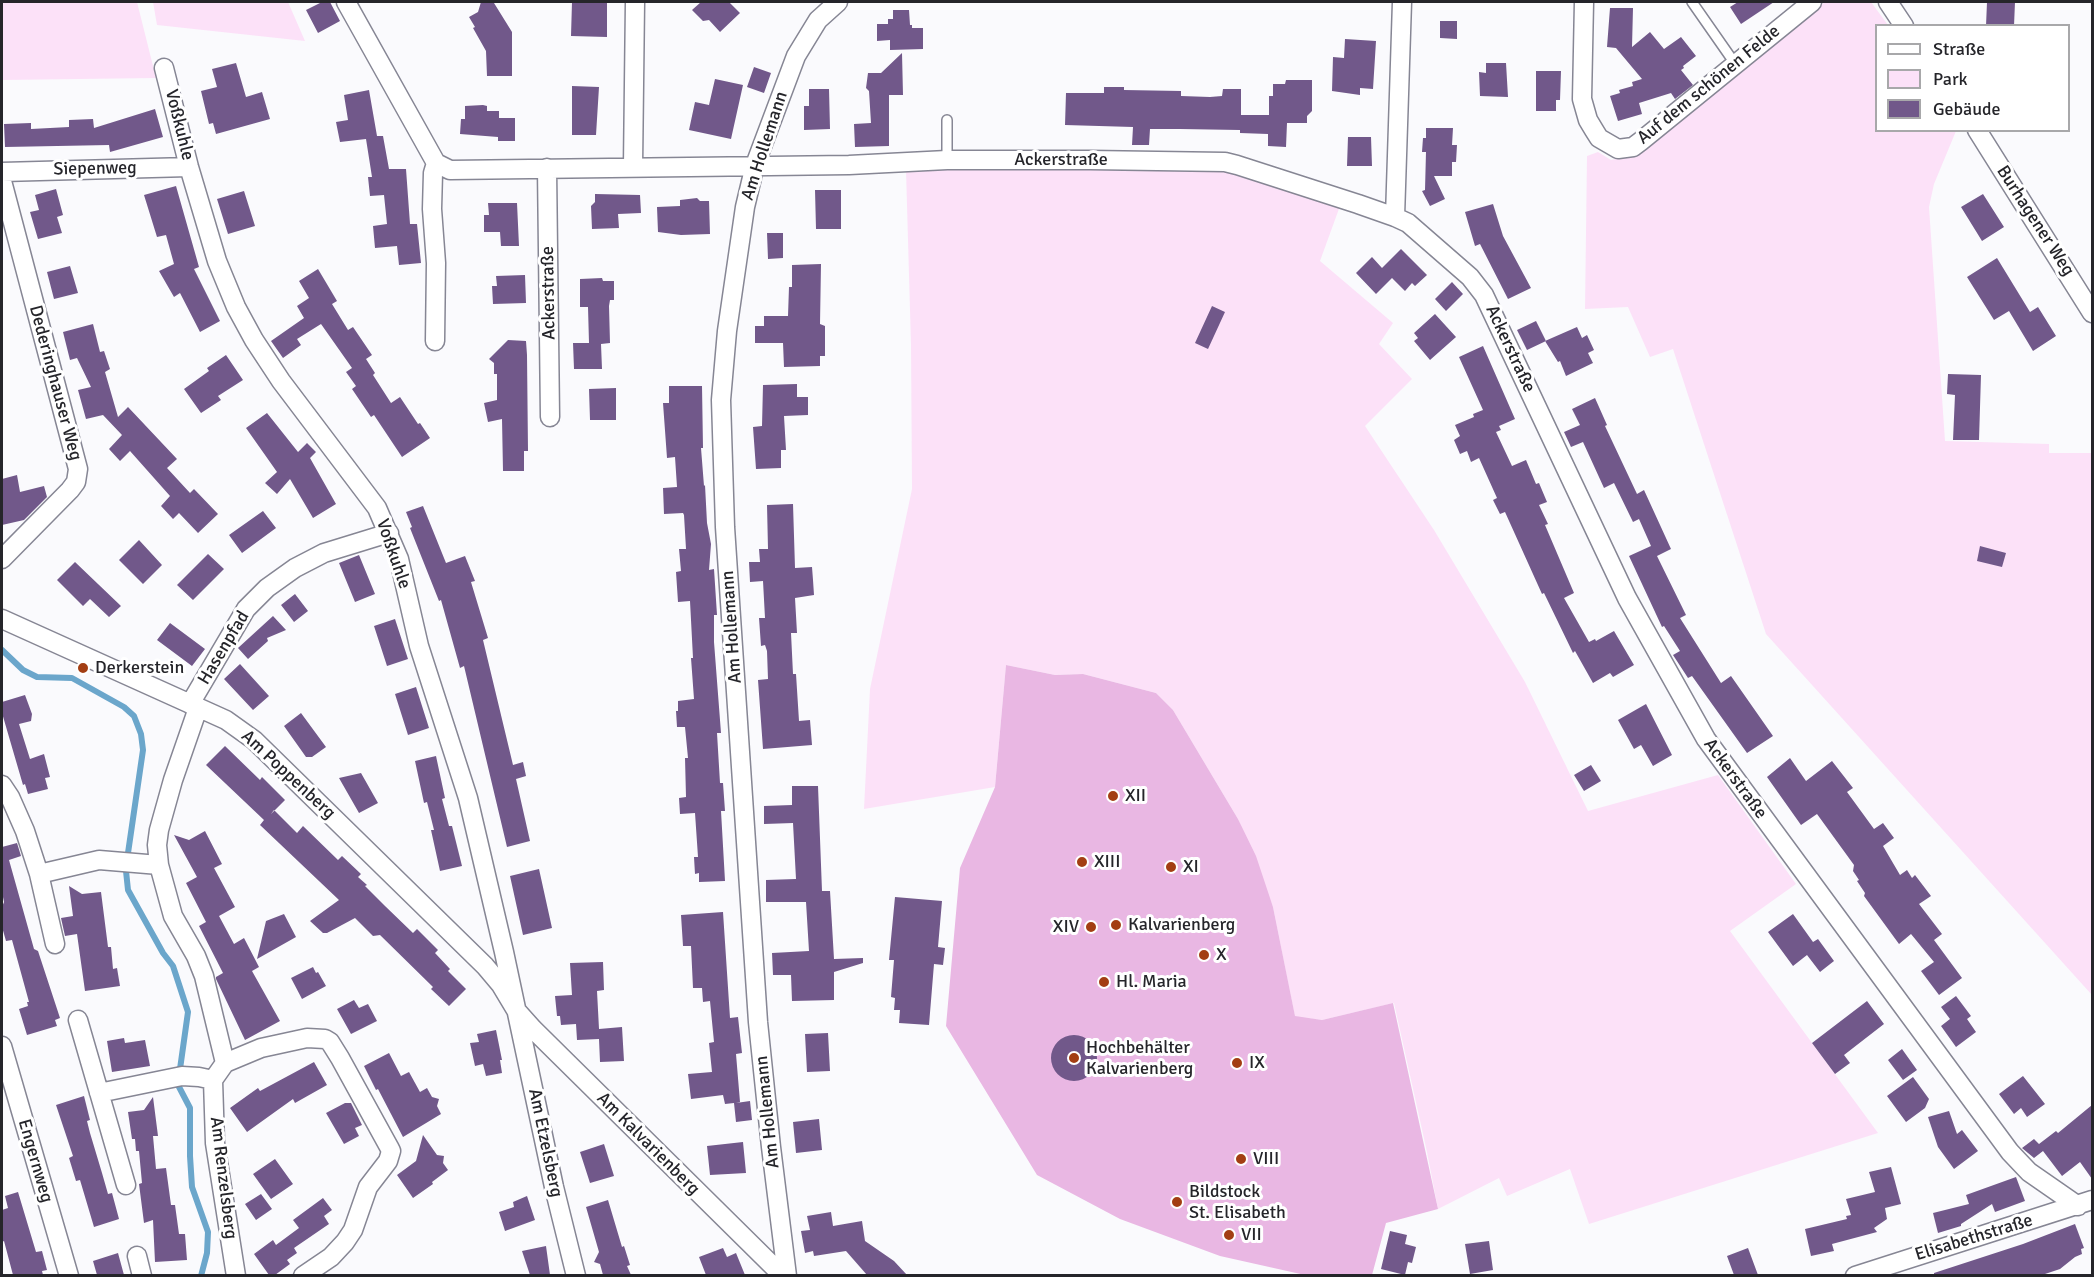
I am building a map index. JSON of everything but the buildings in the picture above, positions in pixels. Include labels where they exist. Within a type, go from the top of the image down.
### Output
[{"type":"street","points":[[346,2],[436,163],[433,173],[432,208],[436,263],[435,341]]},
{"type":"street","points":[[633,166],[635,2]]},
{"type":"street","name":"Am Hollemann","points":[[785,1275],[758,1022],[725,527],[722,411],[727,331],[745,207],[755,165],[796,57],[818,20],[838,2]]},
{"type":"street","points":[[1395,217],[1402,2]]},
{"type":"street","name":"Auf dem schönen Felde","points":[[1584,2],[1582,99],[1588,120],[1594,130],[1605,142],[1618,149],[1633,147],[1641,141],[1812,2]]},
{"type":"street","points":[[1888,2],[1903,24]]},
{"type":"street","name":"Voßkuhle","points":[[164,68],[189,167],[218,261],[236,307],[281,381],[377,508],[389,533],[399,560],[419,646],[468,798],[516,1010]]},
{"type":"street","name":"Burhagener Weg","points":[[1978,132],[2092,313]]},
{"type":"street","name":"Ackerstraße","points":[[436,163],[456,171],[633,166],[849,165],[947,160],[1090,159],[1225,162],[1408,223],[1470,278],[1484,295],[1626,598],[1706,739],[2010,1152],[2029,1172],[2085,1203]]},
{"type":"street","name":"Siepenweg","points":[[2,172],[189,167]]},
{"type":"street","name":"Ackerstraße","points":[[547,168],[550,417]]},
{"type":"street","name":"Dederinghauser Weg","points":[[2,180],[78,469],[76,482],[70,490],[2,559]]},
{"type":"street","name":"Hasenpfad","points":[[194,706],[246,609],[267,588],[295,568],[324,553],[389,533]]},
{"type":"street","name":"Am Poppenberg","points":[[2,619],[226,720],[254,740],[485,966],[501,985],[516,1010]]},
{"type":"street","points":[[194,706],[159,830],[157,845],[159,865],[173,916],[196,956],[204,976],[225,1063]]},
{"type":"street","points":[[2,786],[18,813],[39,874],[56,944]]},
{"type":"street","points":[[39,874],[99,860],[159,865]]},
{"type":"street","name":"Am Kalvarienberg","points":[[516,1010],[662,1158],[785,1275]]},
{"type":"street","name":"Am Etzelsberg","points":[[516,1010],[554,1187],[576,1275]]},
{"type":"street","points":[[78,1020],[126,1185]]},
{"type":"street","points":[[99,1093],[182,1076],[213,1080],[225,1063],[261,1048],[306,1038],[325,1039],[330,1042],[391,1151],[387,1161],[368,1187],[353,1230],[345,1242],[331,1257],[303,1275]]},
{"type":"street","name":"Engernweg","points":[[2,1046],[69,1275]]},
{"type":"street","name":"Am Renzelsberg","points":[[213,1080],[215,1143],[236,1275]]},
{"type":"street","name":"Elisabethstraße","points":[[1855,1275],[2085,1203]]},
{"type":"street","points":[[137,1256],[142,1275]]},
{"type":"lane","points":[[1692,2],[1736,65]]},
{"type":"lane","points":[[946,120],[947,160]]},
{"type":"green space","points":[[2,2],[137,2],[156,78],[2,80]]},
{"type":"green space","points":[[153,2],[288,2],[305,41],[157,25]]},
{"type":"green space","points":[[1825,2],[1871,2],[1887,24],[1875,24],[1875,132],[1956,132],[1934,184],[1929,207],[1945,441],[2049,444],[2049,453],[2092,453],[2092,995],[1766,634],[1673,349],[1650,357],[1628,307],[1585,309],[1587,156],[1598,152],[1611,160],[1636,155]]},
{"type":"green space","points":[[906,170],[1230,171],[1340,206],[1320,261],[1393,323],[1379,344],[1412,379],[1365,426],[1434,530],[1525,682],[1588,811],[1718,775],[1796,884],[1730,931],[1878,1133],[1589,1224],[1570,1169],[1507,1196],[1499,1178],[1438,1209],[1394,1003],[1322,1020],[1295,1017],[1273,907],[1238,819],[1173,710],[1156,693],[1083,674],[1055,675],[1006,665],[995,787],[864,809],[870,689],[912,489]]},
{"type":"shaded area","points":[[1006,665],[1055,675],[1083,674],[1156,693],[1173,710],[1238,819],[1256,856],[1273,907],[1295,1016],[1322,1020],[1393,1003],[1438,1209],[1386,1223],[1372,1275],[1305,1275],[1220,1256],[1120,1219],[1037,1175],[946,1026],[960,868],[995,787]]},
{"type":"waterway","points":[[2,650],[23,670],[37,677],[72,678],[124,707],[134,716],[141,734],[143,750],[128,853]]},
{"type":"waterway","points":[[126,871],[128,890],[163,953],[173,966],[188,1012],[180,1069]]},
{"type":"waterway","points":[[178,1085],[190,1108],[192,1187],[208,1232],[207,1253],[201,1276]]},
{"type":"place","name":"Derkerstein","points":[[83,668]]},
{"type":"place","name":"XII","points":[[1113,796]]},
{"type":"place","name":"XIII","points":[[1082,862]]},
{"type":"place","name":"XI","points":[[1171,867]]},
{"type":"place","name":"Kalvarienberg","points":[[1116,925]]},
{"type":"place","name":"XIV","points":[[1091,927]]},
{"type":"place","name":"X","points":[[1204,955]]},
{"type":"place","name":"Hl. Maria","points":[[1104,982]]},
{"type":"place","name":"Hochbehälter Kalvarienberg","points":[[1074,1058]]},
{"type":"place","name":"IX","points":[[1237,1063]]},
{"type":"place","name":"VIII","points":[[1241,1159]]},
{"type":"place","name":"Bildstock St. Elisabeth","points":[[1177,1202]]},
{"type":"place","name":"VII","points":[[1229,1235]]}]
